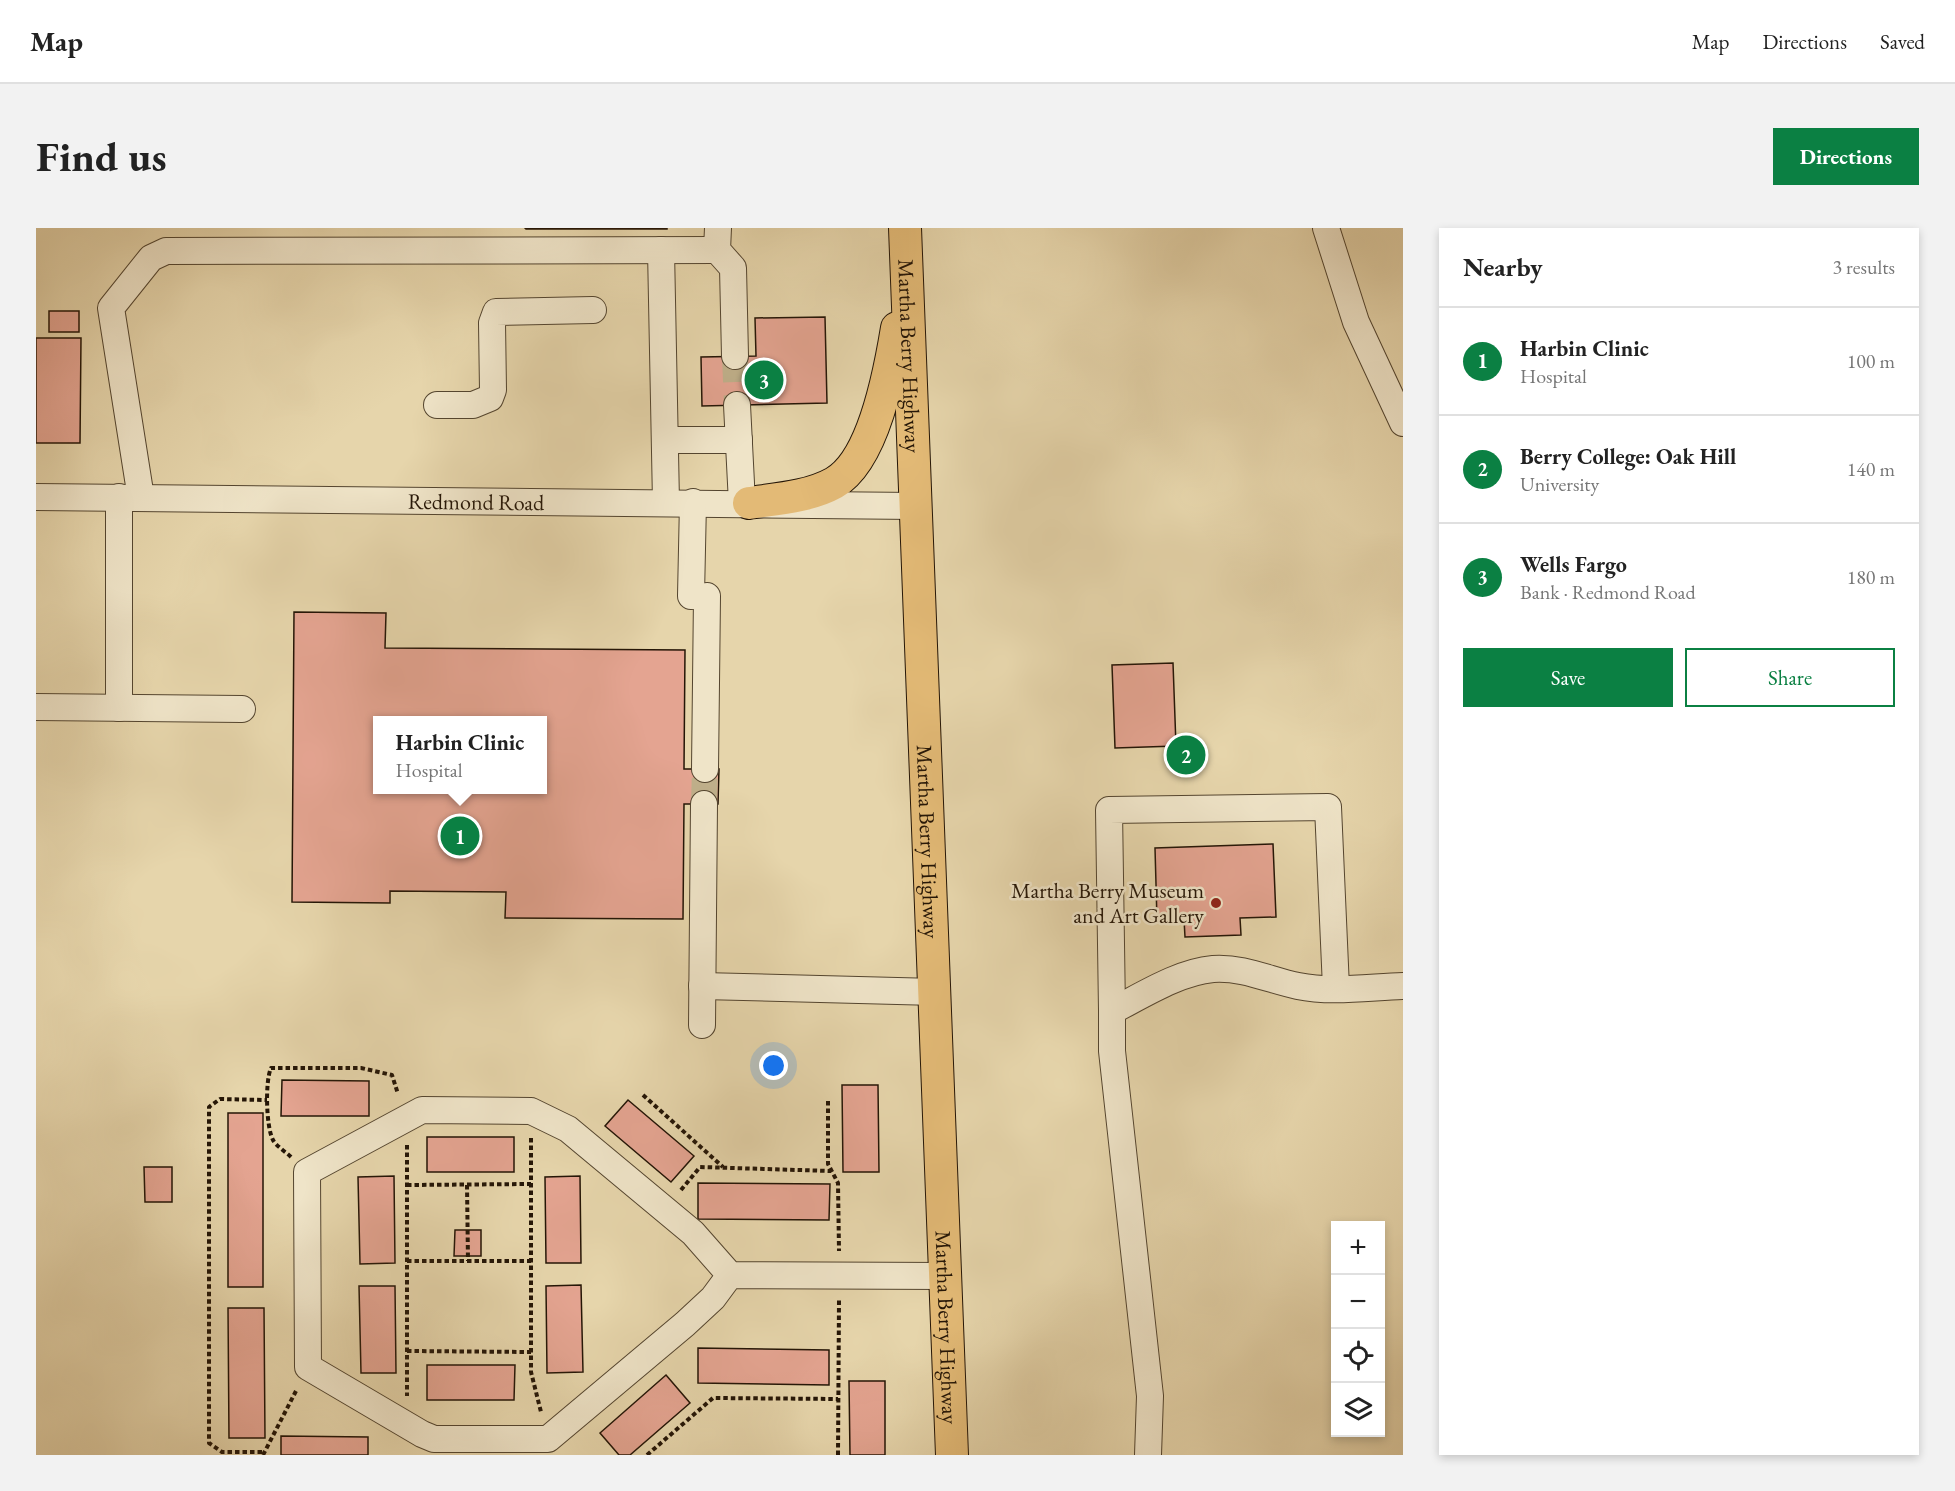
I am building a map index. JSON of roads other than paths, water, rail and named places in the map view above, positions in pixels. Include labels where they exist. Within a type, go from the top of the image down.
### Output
[{"type":"main road","points":[[745,503],[803,493],[836,482],[865,446],[890,366],[906,240]]},
{"type":"main road","name":"Martha Berry Highway","points":[[906,240],[952,1455]]},
{"type":"street","points":[[1326,228],[1356,322],[1403,423]]},
{"type":"street","points":[[119,708],[130,498],[111,308],[151,258],[166,251],[178,249],[501,239],[661,250],[718,239],[733,268],[735,357]]},
{"type":"street","points":[[661,250],[666,502]]},
{"type":"street","points":[[437,405],[473,405],[490,398],[493,390],[492,323],[495,312],[593,310]]},
{"type":"street","points":[[737,405],[738,440],[745,503]]},
{"type":"street","points":[[665,440],[738,440]]},
{"type":"street","name":"Redmond Road","points":[[36,496],[916,506]]},
{"type":"street","points":[[693,502],[705,769]]},
{"type":"street","points":[[36,707],[242,709]]},
{"type":"street","points":[[702,1025],[704,804]]},
{"type":"street","points":[[1148,1455],[1150,1396],[1112,1051],[1109,810],[1328,807],[1336,988]]},
{"type":"street","points":[[1112,1011],[1157,988],[1212,969],[1251,972],[1299,986],[1336,988],[1403,986]]},
{"type":"street","points":[[702,986],[936,992]]},
{"type":"street","points":[[422,1110],[531,1111],[568,1129],[665,1210],[712,1253],[730,1275],[713,1298],[685,1324],[548,1438],[434,1438],[308,1367],[307,1172],[422,1110]]},
{"type":"street","points":[[730,1275],[946,1276]]},
{"type":"tunnel","points":[[735,356],[737,405]]},
{"type":"tunnel","points":[[704,804],[705,769]]},
{"type":"place","name":"Wells Fargo","points":[[764,380]]},
{"type":"place","name":"Berry College: Oak Hill","points":[[1186,755]]},
{"type":"place","name":"Harbin Clinic","points":[[460,836]]},
{"type":"place","name":"Martha Berry Museum and Art Gallery","points":[[1216,903]]}]
